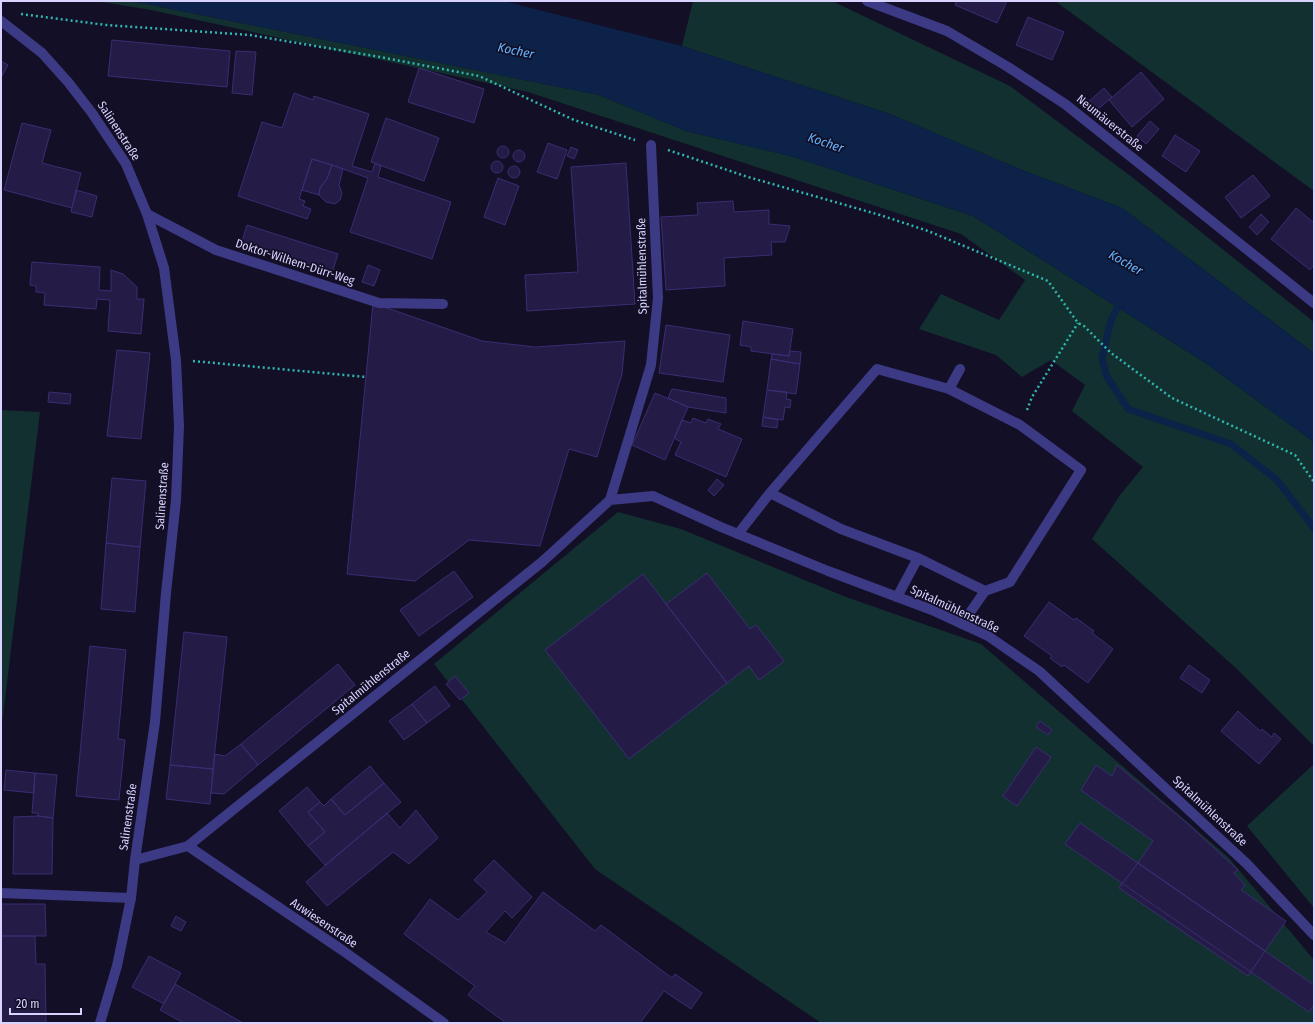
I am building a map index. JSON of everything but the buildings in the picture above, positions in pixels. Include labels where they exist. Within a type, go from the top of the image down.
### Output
[{"type":"street","name":"Neumäuerstraße","points":[[867,1],[947,31],[1008,67],[1065,104],[1314,303]]},
{"type":"street","name":"Salinenstraße","points":[[1,20],[42,53],[68,82],[92,113],[126,164],[147,214],[164,268],[176,360],[179,426],[176,500],[155,722],[131,898],[117,966],[100,1023]]},
{"type":"street","name":"Spitalmühlenstraße","points":[[135,860],[188,846],[542,562],[610,500],[651,365],[658,298],[650,145]]},
{"type":"street","name":"Doktor-Wilhem-Dürr-Weg","points":[[147,214],[216,250],[379,303],[443,304]]},
{"type":"street","points":[[738,534],[770,493],[877,369],[948,389],[1020,425],[1081,470],[1010,582],[985,591],[962,624]]},
{"type":"street","points":[[948,389],[960,369]]},
{"type":"street","points":[[770,493],[840,529],[918,558],[985,591]]},
{"type":"street","name":"Spitalmühlenstraße","points":[[610,500],[653,496],[738,534],[828,571],[932,610],[988,636],[1038,671],[1247,864],[1314,935]]},
{"type":"street","points":[[897,597],[918,558]]},
{"type":"street","name":"Auwiesenstraße","points":[[188,846],[342,950],[444,1023]]},
{"type":"street","points":[[1,894],[131,898]]},
{"type":"path","points":[[16,13],[106,26],[250,35],[380,57],[479,76],[574,120],[748,177],[880,215],[928,231],[1048,281],[1078,323],[1084,326],[1111,354],[1172,398],[1295,455],[1314,482]]},
{"type":"path","points":[[1020,425],[1032,397],[1078,323]]},
{"type":"path","points":[[176,360],[366,377]]},
{"type":"green space","points":[[96,1],[132,1],[599,95],[686,131],[794,157],[973,216],[1207,364],[1314,442],[1314,746],[1238,670],[1092,539],[1120,495],[1143,467],[1072,411],[1085,385],[1051,360],[1022,377],[996,355],[919,329],[941,294],[999,320],[1025,280],[961,234],[528,92],[151,10]]},
{"type":"green space","points":[[693,1],[832,1],[1010,86],[1132,177],[1314,322],[1314,353],[1122,208],[1017,168],[890,114],[682,46]]},
{"type":"green space","points":[[1055,1],[1314,1],[1314,191]]},
{"type":"green space","points":[[1,410],[40,412],[1,732]]},
{"type":"green space","points":[[618,512],[681,529],[846,597],[981,644],[1229,858],[1314,960],[1314,1023],[821,1023],[595,869],[434,664]]},
{"type":"green space","points":[[1314,764],[1314,908],[1247,826]]},
{"type":"water","name":"Kocher","points":[[132,1],[503,1],[682,46],[890,114],[1017,168],[1122,208],[1314,353],[1314,442],[1207,364],[973,216],[794,157],[686,131],[599,95]]},
{"type":"waterway","points":[[1122,299],[1111,320],[1102,358],[1106,375],[1128,409],[1231,444],[1277,480],[1314,528]]}]
